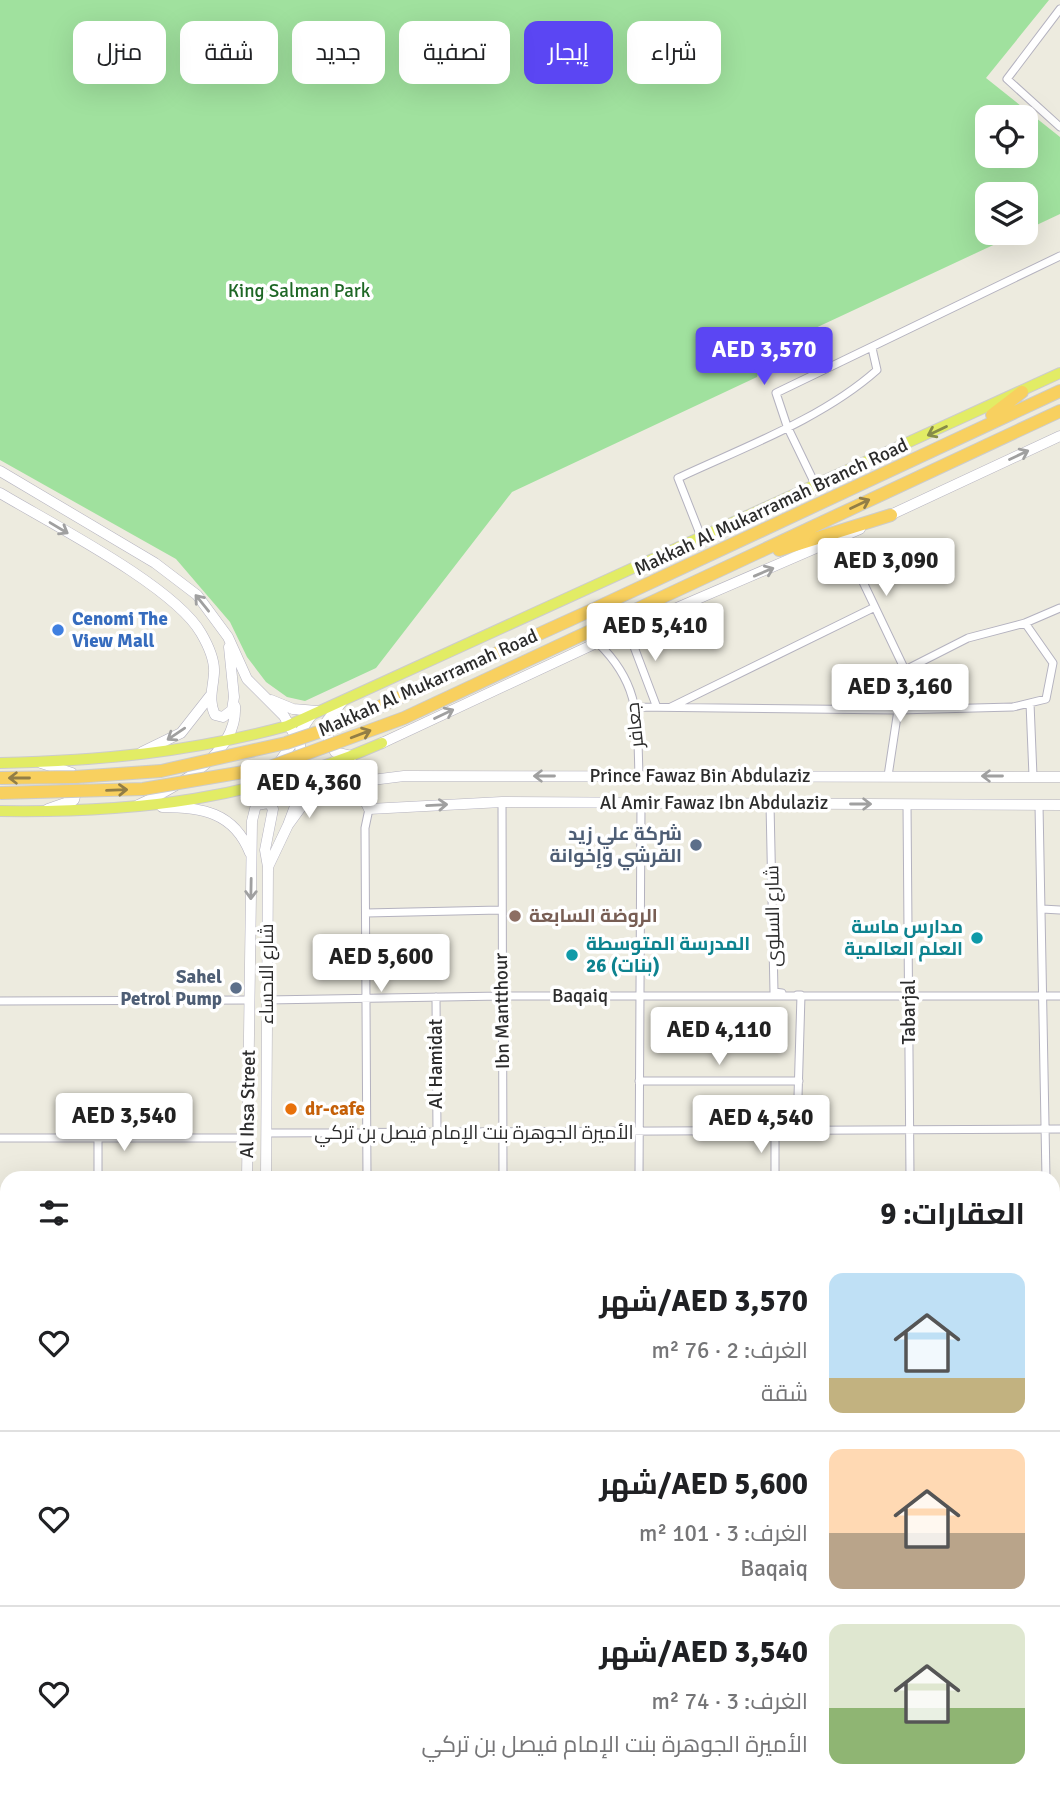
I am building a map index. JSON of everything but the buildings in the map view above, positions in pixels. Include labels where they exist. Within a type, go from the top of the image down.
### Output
[{"type":"highway","name":"Makkah Al Mukarramah Road","points":[[0,778],[75,777],[161,771],[286,744],[339,725],[1060,391]]},
{"type":"highway","points":[[843,491],[999,412],[1022,392]]},
{"type":"highway","name":"Makkah Al Mukarramah Road","points":[[0,793],[143,789],[267,768],[404,718],[1060,411]]},
{"type":"highway","points":[[710,575],[891,515]]},
{"type":"main road","name":"Makkah Al Mukarramah Branch Road","points":[[0,763],[132,757],[222,744],[289,726],[1060,373]]},
{"type":"main road","points":[[158,807],[263,786],[352,756],[598,643],[842,538],[1060,436]]},
{"type":"main road","points":[[0,471],[155,563],[197,595],[222,629],[247,678],[268,698],[289,726],[297,739],[303,785],[268,867]]},
{"type":"main road","points":[[0,493],[130,570],[174,602],[200,631],[213,657],[210,696],[215,715],[223,717],[232,710],[234,696]]},
{"type":"main road","points":[[131,808],[188,777],[222,744],[236,713],[229,646],[222,629]]},
{"type":"main road","points":[[132,757],[181,733],[210,696]]},
{"type":"main road","points":[[256,805],[263,786],[315,714],[293,709],[268,698]]},
{"type":"main road","points":[[342,702],[323,726],[335,752],[352,756]]},
{"type":"main road","points":[[38,762],[72,773],[78,785],[74,800],[41,812]]},
{"type":"main road","points":[[288,825],[334,762]]},
{"type":"main road","name":"Prince Fawaz Bin Abdulaziz","points":[[369,809],[364,799],[372,780],[404,776],[1060,777]]},
{"type":"main road","name":"Al Amir Fawaz Ibn Abdulaziz","points":[[369,809],[502,802],[1060,805]]},
{"type":"main road","name":"شارع الاحساء","points":[[256,805],[269,803],[274,809],[265,850],[268,867],[266,1171]]},
{"type":"main road","name":"Al Ihsa Street","points":[[247,1171],[251,858],[252,821],[256,805]]},
{"type":"main road","points":[[0,811],[192,807],[214,812],[234,826],[251,858]]},
{"type":"street","points":[[1059,13],[1007,79],[1060,127]]},
{"type":"street","points":[[816,486],[776,393],[1060,256]]},
{"type":"street","points":[[702,539],[676,480],[788,426],[859,387],[877,370],[872,348]]},
{"type":"street","points":[[842,538],[905,670],[909,689],[898,710],[888,776]]},
{"type":"street","points":[[669,708],[875,607]]},
{"type":"street","points":[[905,670],[968,638],[1026,623],[1060,608]]},
{"type":"street","points":[[636,706],[898,710],[1013,707],[1046,699],[1057,662],[1026,623]]},
{"type":"street","points":[[628,631],[656,705]]},
{"type":"street","name":"جعافر","points":[[598,643],[620,664],[636,706],[639,776]]},
{"type":"street","points":[[1030,703],[1033,776]]},
{"type":"street","name":"Ibn Mantthour","points":[[502,802],[500,910],[503,1171]]},
{"type":"street","points":[[639,1171],[640,803]]},
{"type":"street","name":"شارع السلوى","points":[[770,804],[774,992],[801,995]]},
{"type":"street","name":"Tabarjal","points":[[907,804],[909,1171]]},
{"type":"street","points":[[1039,805],[1046,1171]]},
{"type":"street","points":[[367,1171],[365,828],[369,809]]},
{"type":"street","points":[[1042,909],[1060,910]]},
{"type":"street","points":[[366,913],[500,910]]},
{"type":"street","points":[[797,1131],[801,995]]},
{"type":"street","name":"Baqaiq","points":[[267,1000],[502,996],[1060,996]]},
{"type":"street","name":"Al Hamidat","points":[[436,997],[436,1132]]},
{"type":"street","points":[[0,1001],[250,1000]]},
{"type":"street","points":[[639,1081],[799,1081]]},
{"type":"street","name":"الأميرة الجوهرة بنت الإمام فيصل بن تركي","points":[[266,1133],[1060,1129]]},
{"type":"street","points":[[775,1131],[775,1171]]},
{"type":"street","points":[[0,1138],[248,1138]]},
{"type":"street","points":[[98,1139],[98,1171]]},
{"type":"green space","name":"King Salman Park","points":[[0,0],[1049,0],[986,78],[1020,105],[975,105],[975,168],[1038,168],[1038,119],[1060,137],[1060,214],[1038,224],[1038,182],[975,182],[975,245],[993,245],[764,352],[757,377],[512,492],[376,668],[305,701],[287,697],[266,682],[247,657],[230,622],[176,559],[0,460]]},
{"type":"place","name":"Cenomi The View Mall","points":[[58,630]]},
{"type":"place","name":"شركة علي زيد القرشي وإخوانة","points":[[696,845]]},
{"type":"place","name":"الروضة السابعة","points":[[515,916]]},
{"type":"place","name":"مدارس ماسة العلم العالمية","points":[[977,938]]},
{"type":"place","name":"المدرسة المتوسطة 26 (بنات)","points":[[572,955]]},
{"type":"place","name":"Sahel Petrol Pump","points":[[236,988]]},
{"type":"place","name":"dr-cafe","points":[[291,1109]]}]
